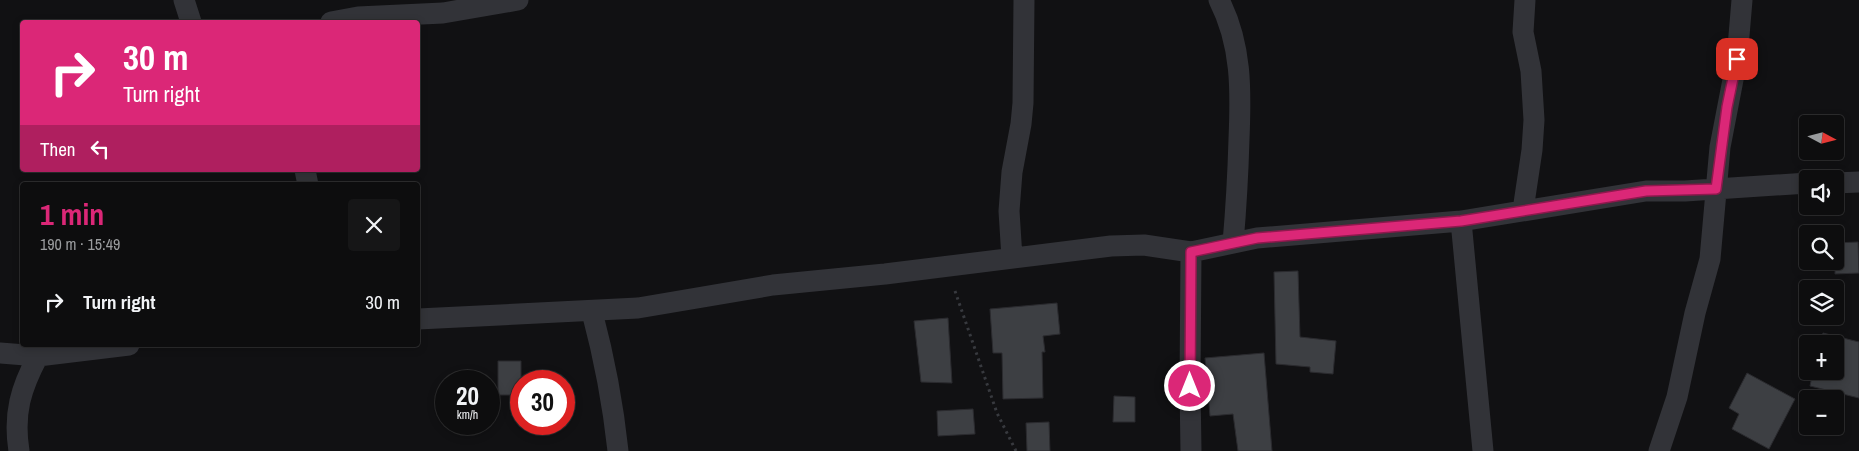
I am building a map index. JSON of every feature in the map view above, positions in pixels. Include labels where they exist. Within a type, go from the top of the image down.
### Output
[{"type":"street","points":[[184,0],[190,20]]},
{"type":"street","points":[[342,20],[358,17],[443,13],[518,0]]},
{"type":"street","points":[[1012,258],[1009,211],[1012,172],[1021,124],[1024,0]]},
{"type":"street","points":[[1219,0],[1234,34],[1239,59],[1241,102],[1238,183],[1233,243]]},
{"type":"street","points":[[1523,210],[1532,150],[1534,120],[1531,72],[1523,32],[1525,0]]},
{"type":"street","points":[[1659,451],[1677,397],[1694,313],[1710,259],[1725,115],[1737,59],[1742,0]]},
{"type":"street","points":[[1844,183],[1859,182]]},
{"type":"street","points":[[420,319],[592,312],[678,303],[774,285],[1131,245],[1144,245],[1191,252],[1276,236],[1461,221],[1646,191],[1799,184]]},
{"type":"street","points":[[1461,221],[1484,451]]},
{"type":"street","points":[[1191,252],[1191,451]]},
{"type":"street","points":[[592,312],[602,349],[615,418],[618,451]]},
{"type":"street","points":[[0,353],[38,356],[112,347]]},
{"type":"street","points":[[19,451],[16,426],[19,398],[38,356]]},
{"type":"path","points":[[947,266],[994,406],[1016,451]]},
{"type":"building","points":[[1858,242],[1859,273],[1835,274],[1835,270],[1844,270],[1844,243]]},
{"type":"building","points":[[1298,271],[1300,337],[1336,341],[1333,374],[1310,372],[1310,367],[1276,364],[1274,272]]},
{"type":"building","points":[[1057,303],[1060,334],[1043,336],[1045,352],[1042,352],[1043,398],[1003,399],[1002,353],[993,353],[990,309]]},
{"type":"building","points":[[948,318],[952,383],[921,382],[914,321]]},
{"type":"building","points":[[1844,338],[1859,342],[1859,398],[1844,394],[1844,390],[1826,390],[1810,386],[1811,380],[1844,380]]},
{"type":"building","points":[[1264,353],[1272,451],[1238,451],[1233,414],[1210,416],[1205,358]]},
{"type":"building","points":[[498,361],[521,361],[521,370],[510,370],[510,395],[500,395],[500,370],[498,370]]},
{"type":"building","points":[[1747,373],[1795,399],[1769,449],[1732,429],[1739,414],[1729,408]]},
{"type":"building","points":[[1114,396],[1135,397],[1135,422],[1113,422]]},
{"type":"building","points":[[973,409],[975,434],[938,436],[937,411]]},
{"type":"building","points":[[1049,422],[1050,451],[1027,451],[1026,423]]},
{"type":"route","points":[[1190,386],[1191,252],[1257,238],[1461,221],[1646,191],[1716,189],[1720,147],[1737,59]]}]
